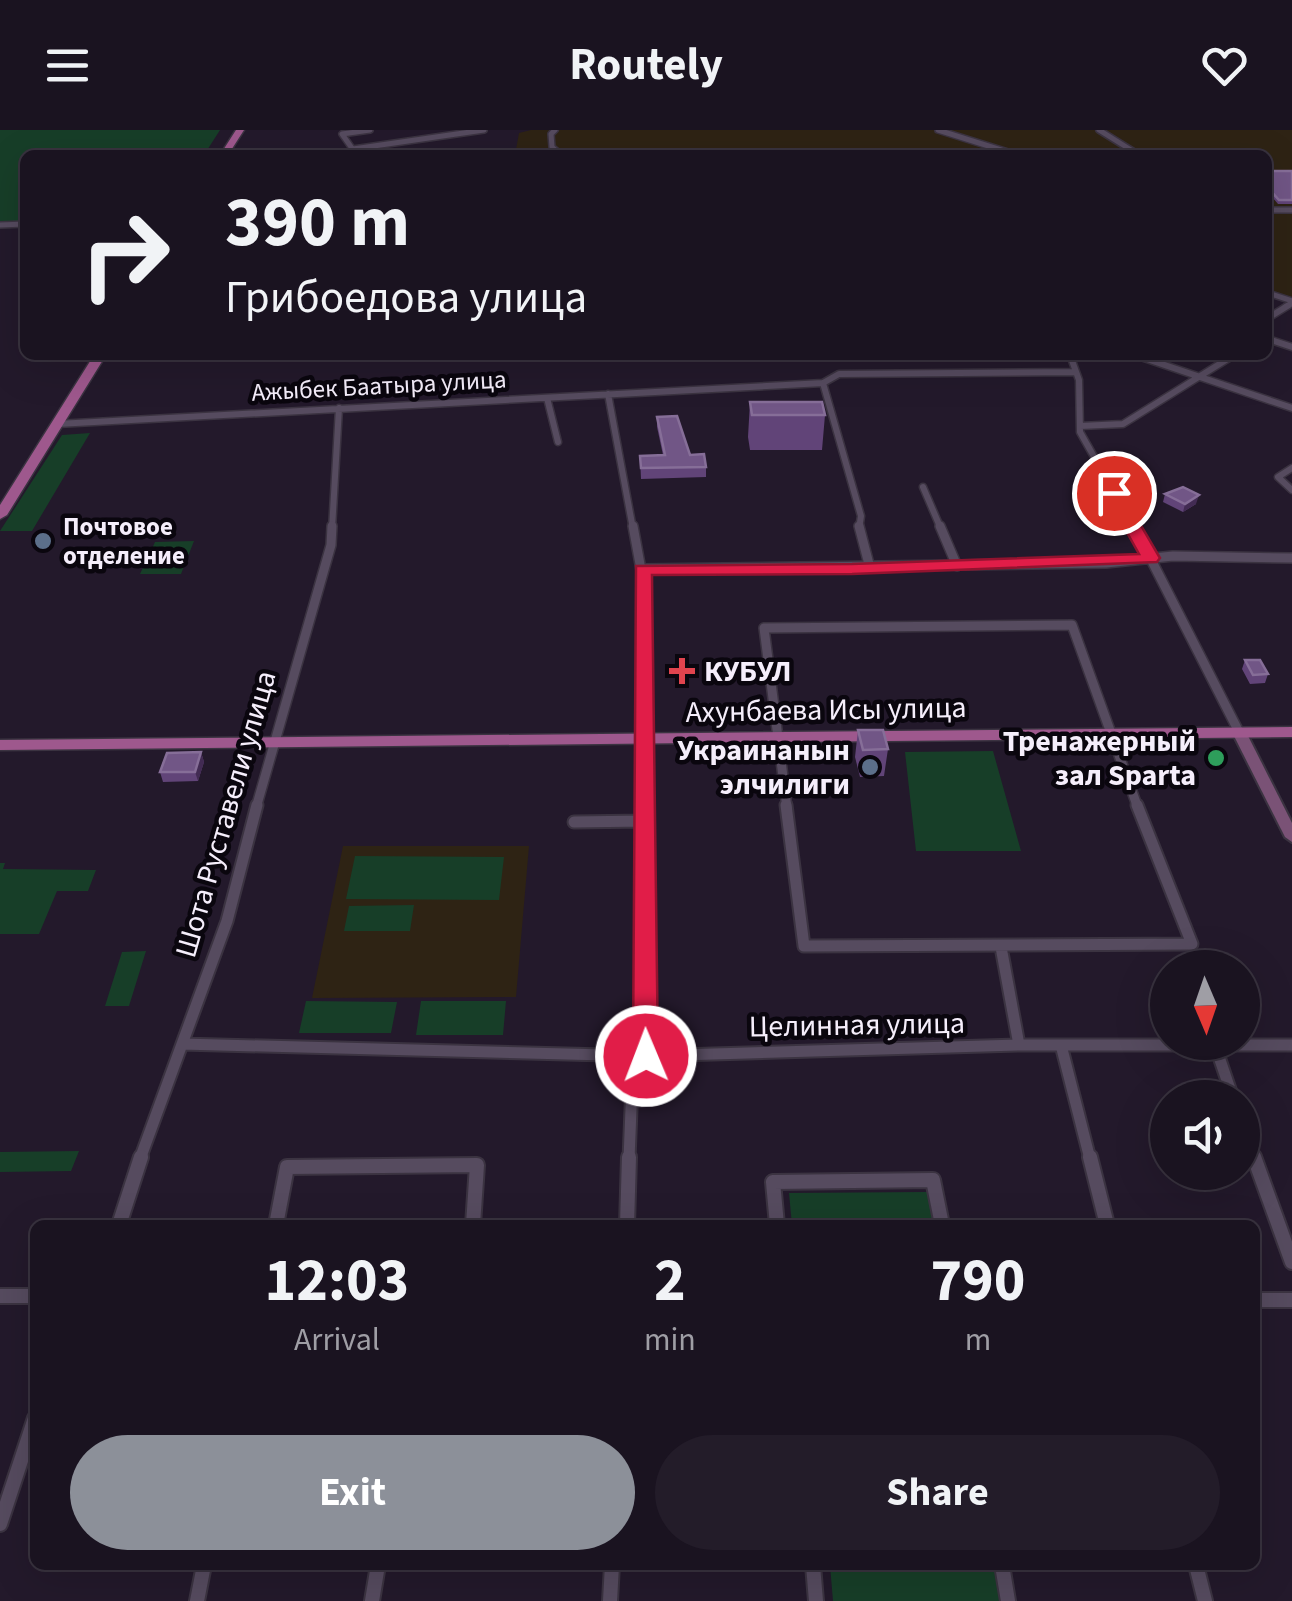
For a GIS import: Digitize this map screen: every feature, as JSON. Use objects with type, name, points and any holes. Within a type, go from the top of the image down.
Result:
[{"type":"main road","points":[[0,515],[97,360]]},
{"type":"main road","points":[[1239,732],[1292,837]]},
{"type":"main road","name":"Ахунбаева Исы улица","points":[[0,745],[1292,732]]},
{"type":"street","points":[[353,150],[342,134],[370,130]]},
{"type":"street","points":[[366,150],[484,130]]},
{"type":"street","points":[[1098,130],[1132,150]]},
{"type":"street","points":[[940,131],[1001,150]]},
{"type":"street","points":[[1072,360],[1080,426],[1096,465],[1151,558],[1239,732]]},
{"type":"street","points":[[1149,360],[1292,408]]},
{"type":"street","points":[[1080,426],[1123,424],[1226,360]]},
{"type":"street","name":"Ажыбек Баатыра улица","points":[[57,424],[823,383],[839,374],[1076,372]]},
{"type":"street","points":[[823,383],[861,516],[858,534],[870,568]]},
{"type":"street","points":[[608,394],[643,570],[646,1056],[632,1084],[626,1220]]},
{"type":"street","points":[[548,398],[558,442]]},
{"type":"street","name":"Шота Руставели улица","points":[[120,1220],[227,921],[331,544],[339,408]]},
{"type":"street","points":[[1290,485],[1278,477],[1292,468]]},
{"type":"street","points":[[923,487],[958,566]]},
{"type":"street","points":[[643,570],[1292,558]]},
{"type":"street","points":[[1072,625],[1109,734],[1192,944],[804,946],[776,738],[764,628],[1072,625]]},
{"type":"street","points":[[574,822],[643,821]]},
{"type":"street","points":[[1000,947],[1020,1046]]},
{"type":"street","name":"Целинная улица","points":[[182,1044],[646,1056],[1150,1045]]},
{"type":"street","name":"Целинная улица","points":[[1260,1045],[1292,1045]]},
{"type":"street","points":[[1061,1046],[1107,1220]]},
{"type":"street","points":[[277,1220],[286,1167],[477,1165],[473,1220]]},
{"type":"street","points":[[1260,1173],[1292,1262]]},
{"type":"street","points":[[776,1220],[772,1182],[933,1180],[941,1220]]},
{"type":"street","points":[[0,1296],[30,1296]]},
{"type":"street","points":[[1260,1300],[1292,1300]]},
{"type":"street","points":[[0,1524],[30,1433]]},
{"type":"street","points":[[197,1601],[203,1570]]},
{"type":"street","points":[[372,1601],[377,1570]]},
{"type":"street","points":[[610,1601],[612,1570]]},
{"type":"street","points":[[813,1570],[816,1601]]},
{"type":"street","points":[[1003,1570],[1008,1601]]},
{"type":"street","points":[[1197,1570],[1204,1601]]},
{"type":"shaded area","points":[[1292,130],[1292,297],[1272,291],[1272,150],[516,150],[519,133]]},
{"type":"shaded area","points":[[343,846],[529,846],[516,997],[312,998]]},
{"type":"green space","points":[[0,130],[220,130],[207,150],[20,150],[20,224],[0,224]]},
{"type":"green space","points":[[90,433],[32,531],[0,531],[62,435]]},
{"type":"green space","points":[[194,541],[181,574],[140,574],[155,542]]},
{"type":"green space","points":[[993,751],[1021,851],[916,851],[905,752]]},
{"type":"green space","points":[[355,856],[504,857],[499,900],[346,899]]},
{"type":"green space","points":[[0,863],[5,863],[3,869],[96,870],[88,891],[57,891],[39,934],[0,934]]},
{"type":"green space","points":[[414,905],[410,931],[344,931],[349,906]]},
{"type":"green space","points":[[146,951],[129,1006],[105,1006],[122,952]]},
{"type":"green space","points":[[306,1001],[397,1002],[391,1033],[299,1033]]},
{"type":"green space","points":[[421,1001],[506,1001],[503,1035],[416,1035]]},
{"type":"green space","points":[[79,1151],[71,1171],[0,1172],[0,1152]]},
{"type":"green space","points":[[928,1192],[933,1220],[792,1220],[789,1193]]},
{"type":"green space","points":[[830,1570],[995,1570],[1000,1601],[833,1601]]},
{"type":"building","points":[[1272,171],[1292,171],[1292,200],[1279,200],[1272,192]]},
{"type":"building","points":[[750,402],[822,402],[825,415],[752,415]]},
{"type":"building","points":[[677,416],[690,455],[704,454],[706,467],[641,468],[640,456],[665,455],[657,417]]},
{"type":"building","points":[[1183,487],[1199,495],[1185,504],[1165,494]]},
{"type":"building","points":[[1245,660],[1260,660],[1268,674],[1253,675]]},
{"type":"building","points":[[858,730],[883,730],[888,749],[863,750]]},
{"type":"building","points":[[201,752],[195,772],[160,772],[167,753]]},
{"type":"place","name":"Почтовое отделение","points":[[43,541]]},
{"type":"place","name":"КУБУЛ","points":[[682,671]]},
{"type":"place","name":"Тренажерный зал Sparta","points":[[1216,758]]},
{"type":"place","name":"Украинанын элчилиги","points":[[870,767]]},
{"type":"route","points":[[646,1056],[643,570],[852,569],[1106,563],[1151,558],[1114,493]]}]
